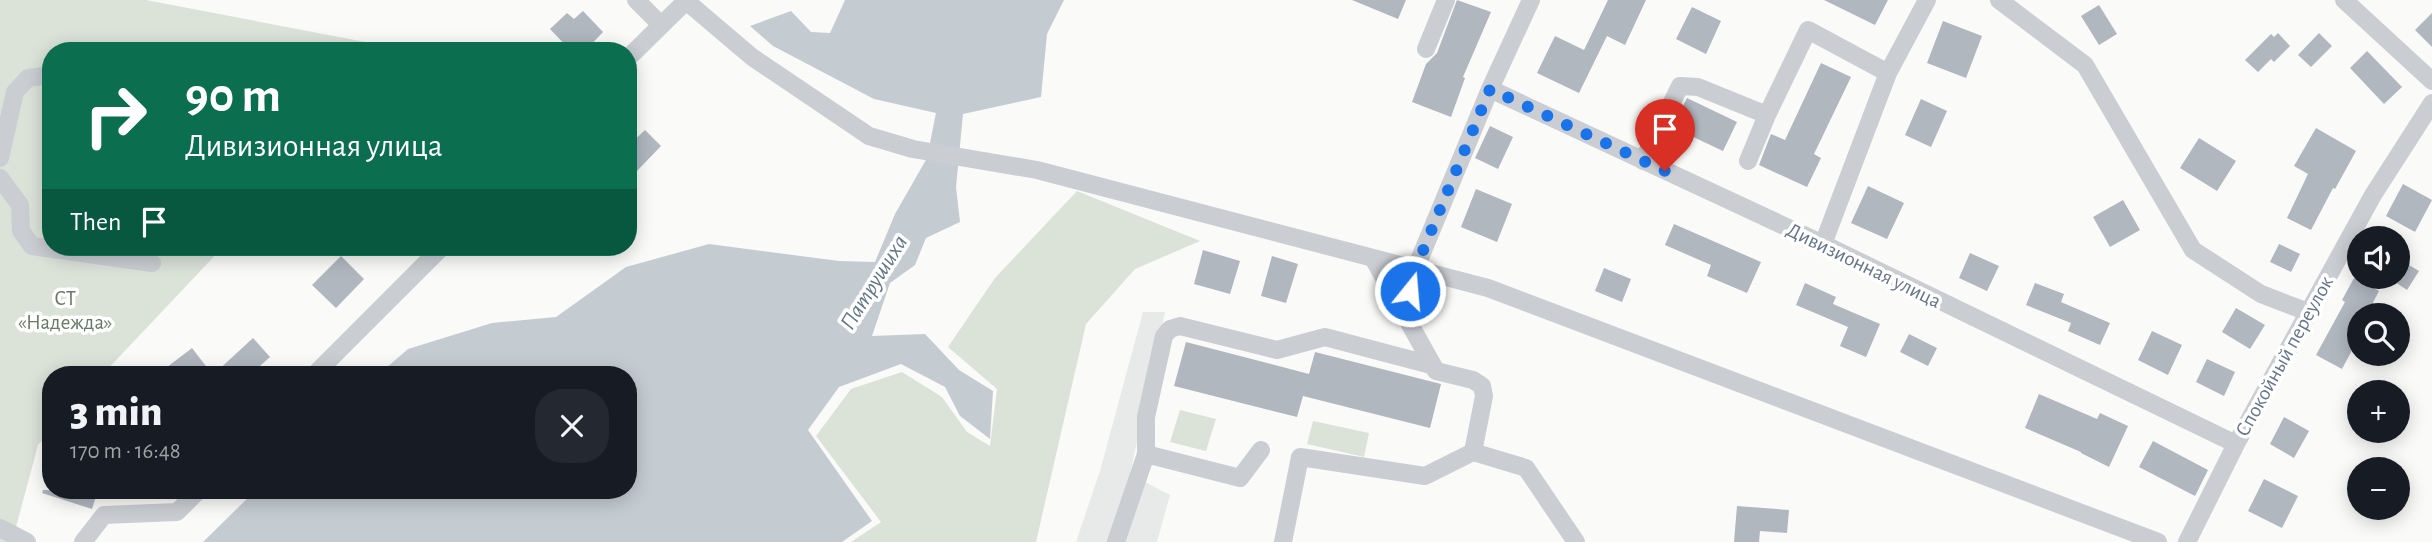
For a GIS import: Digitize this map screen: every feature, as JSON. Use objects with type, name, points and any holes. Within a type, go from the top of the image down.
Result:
[{"type":"street","points":[[636,0],[661,25]]},
{"type":"street","points":[[1426,49],[1446,0]]},
{"type":"street","points":[[1405,312],[1415,270],[1490,89],[1531,0]]},
{"type":"street","points":[[1823,244],[1888,73],[1927,0]]},
{"type":"street","points":[[1998,0],[2085,65],[2193,250],[2260,294],[2308,312]]},
{"type":"street","points":[[2344,0],[2432,81]]},
{"type":"street","points":[[637,49],[686,1],[752,57],[869,136],[914,149],[1037,170],[1488,288],[2158,542]]},
{"type":"street","points":[[1748,161],[1808,30],[1888,73]]},
{"type":"street","points":[[0,158],[15,92],[28,78],[42,76]]},
{"type":"street","points":[[1643,161],[1680,86],[1698,87],[1767,115]]},
{"type":"street","name":"Дивизионная улица","points":[[1490,89],[1823,244],[2236,444]]},
{"type":"street","name":"Спокойный переулок","points":[[2187,542],[2236,444],[2373,194],[2432,103]]},
{"type":"street","points":[[0,178],[20,205],[21,231],[32,246],[42,247]]},
{"type":"street","points":[[103,256],[152,263]]},
{"type":"street","points":[[323,366],[433,256]]},
{"type":"street","points":[[1373,258],[1436,371],[1473,380],[1482,386],[1484,396],[1473,452]]},
{"type":"street","points":[[1116,542],[1146,454],[1146,417],[1164,336],[1170,329],[1180,326],[1277,349],[1325,337],[1431,365]]},
{"type":"street","points":[[1146,454],[1240,478],[1261,450]]},
{"type":"street","points":[[1283,542],[1300,457],[1425,476],[1473,452],[1526,468],[1576,542]]},
{"type":"street","points":[[83,542],[104,515],[177,512],[190,499]]},
{"type":"street","points":[[0,528],[27,542]]},
{"type":"shaded area","points":[[1143,312],[1165,312],[1130,474],[1170,495],[1157,542],[1076,542],[1100,471]]},
{"type":"green space","name":"СТ «Надежда»","points":[[0,0],[146,0],[365,42],[42,42],[42,256],[214,256],[111,366],[42,366],[42,441],[38,445],[12,542],[0,542]]},
{"type":"green space","points":[[1077,191],[1200,241],[1135,269],[1086,324],[1036,542],[851,542],[881,522],[816,436],[851,389],[902,372],[942,397],[967,432],[990,446],[997,389],[948,347],[995,278]]},
{"type":"green space","points":[[1180,410],[1216,419],[1206,451],[1170,442]]},
{"type":"green space","points":[[1313,421],[1369,433],[1364,457],[1307,444]]},
{"type":"water","name":"Патрушиха","points":[[845,0],[1064,0],[1047,34],[1041,97],[963,114],[956,187],[960,222],[926,238],[915,265],[890,283],[872,336],[925,334],[959,370],[993,391],[990,439],[960,416],[945,387],[901,364],[839,387],[808,430],[872,521],[842,542],[203,542],[247,499],[637,499],[637,366],[388,366],[408,349],[492,323],[556,317],[626,267],[709,244],[839,261],[875,262],[895,214],[927,158],[936,113],[874,99],[773,46],[750,26],[791,11],[811,32],[830,33]]},
{"type":"building","points":[[1352,0],[1406,0],[1398,19]]},
{"type":"building","points":[[1457,0],[1491,12],[1463,77],[1465,78],[1451,117],[1412,102],[1426,64],[1437,53]]},
{"type":"building","points":[[1608,0],[1646,0],[1625,45],[1607,36],[1579,93],[1537,73],[1555,36],[1584,50]]},
{"type":"building","points":[[1824,0],[1888,0],[1875,25]]},
{"type":"building","points":[[2099,5],[2117,34],[2099,45],[2081,16]]},
{"type":"building","points":[[1692,7],[1721,21],[1706,54],[1676,39]]},
{"type":"building","points":[[583,11],[603,32],[594,42],[562,42],[550,29],[567,13],[574,19]]},
{"type":"building","points":[[2432,13],[2432,47],[2415,30]]},
{"type":"building","points":[[1943,21],[1982,36],[1966,78],[1927,63]]},
{"type":"building","points":[[2278,33],[2290,46],[2274,62],[2271,59],[2258,72],[2245,60],[2271,34],[2274,37]]},
{"type":"building","points":[[2319,33],[2332,46],[2311,67],[2298,55]]},
{"type":"building","points":[[2367,51],[2402,87],[2384,104],[2350,68]]},
{"type":"building","points":[[1821,63],[1851,77],[1814,154],[1821,158],[1807,187],[1759,165],[1771,134],[1785,140]]},
{"type":"building","points":[[1687,98],[1737,122],[1723,151],[1672,127]]},
{"type":"building","points":[[1921,99],[1947,111],[1931,147],[1905,135]]},
{"type":"building","points":[[1490,126],[1513,137],[1498,169],[1475,158]]},
{"type":"building","points":[[2316,128],[2356,151],[2311,230],[2287,218],[2308,174],[2294,166]]},
{"type":"building","points":[[645,130],[661,146],[637,171],[637,138]]},
{"type":"building","points":[[2199,138],[2236,161],[2217,191],[2180,168]]},
{"type":"building","points":[[2403,184],[2432,200],[2415,232],[2410,226],[2404,226],[2386,216]]},
{"type":"building","points":[[1868,186],[1904,203],[1887,239],[1851,223]]},
{"type":"building","points":[[1476,189],[1512,204],[1497,242],[1461,227]]},
{"type":"building","points":[[2123,200],[2140,230],[2110,247],[2093,217]]},
{"type":"building","points":[[1674,224],[1761,262],[1747,293],[1707,276],[1711,265],[1665,245]]},
{"type":"building","points":[[2279,244],[2300,254],[2291,272],[2270,262]]},
{"type":"building","points":[[1203,250],[1240,261],[1230,294],[1194,284]]},
{"type":"building","points":[[1970,253],[1999,266],[1987,291],[1959,278]]},
{"type":"building","points":[[341,256],[364,279],[336,308],[312,285]]},
{"type":"building","points":[[1272,256],[1298,264],[1286,303],[1261,296]]},
{"type":"building","points":[[2410,266],[2419,271],[2410,285]]},
{"type":"building","points":[[1604,268],[1631,279],[1622,302],[1595,291]]},
{"type":"building","points":[[1805,283],[1836,297],[1833,304],[1880,324],[1866,357],[1840,346],[1848,327],[1796,305]]},
{"type":"building","points":[[2035,283],[2064,294],[2061,302],[2110,323],[2100,345],[2068,331],[2071,323],[2026,305]]},
{"type":"building","points":[[2348,289],[2379,291],[2373,303],[2347,303],[2347,360],[2342,369],[2316,355],[2345,302],[2342,300]]},
{"type":"building","points":[[2236,308],[2265,325],[2250,349],[2222,332]]},
{"type":"building","points":[[2152,331],[2182,345],[2168,375],[2138,360]]},
{"type":"building","points":[[1909,334],[1937,348],[1928,366],[1900,352]]},
{"type":"building","points":[[253,338],[270,357],[260,366],[223,366]]},
{"type":"building","points":[[1186,342],[1309,374],[1315,352],[1441,384],[1430,428],[1303,396],[1297,417],[1174,386]]},
{"type":"building","points":[[192,348],[206,366],[168,366]]},
{"type":"building","points":[[2207,359],[2235,372],[2224,396],[2196,382]]},
{"type":"building","points":[[2039,394],[2097,419],[2100,413],[2128,426],[2109,467],[2025,428]]},
{"type":"building","points":[[2284,417],[2309,431],[2294,458],[2270,444]]},
{"type":"building","points":[[2153,441],[2208,470],[2195,496],[2139,467]]},
{"type":"building","points":[[2264,479],[2298,496],[2282,528],[2248,511]]},
{"type":"building","points":[[61,499],[95,499],[92,509]]},
{"type":"building","points":[[1737,506],[1789,510],[1787,533],[1760,531],[1759,542],[1734,542]]},
{"type":"route","points":[[1410,291],[1415,270],[1490,89],[1665,171]]}]
